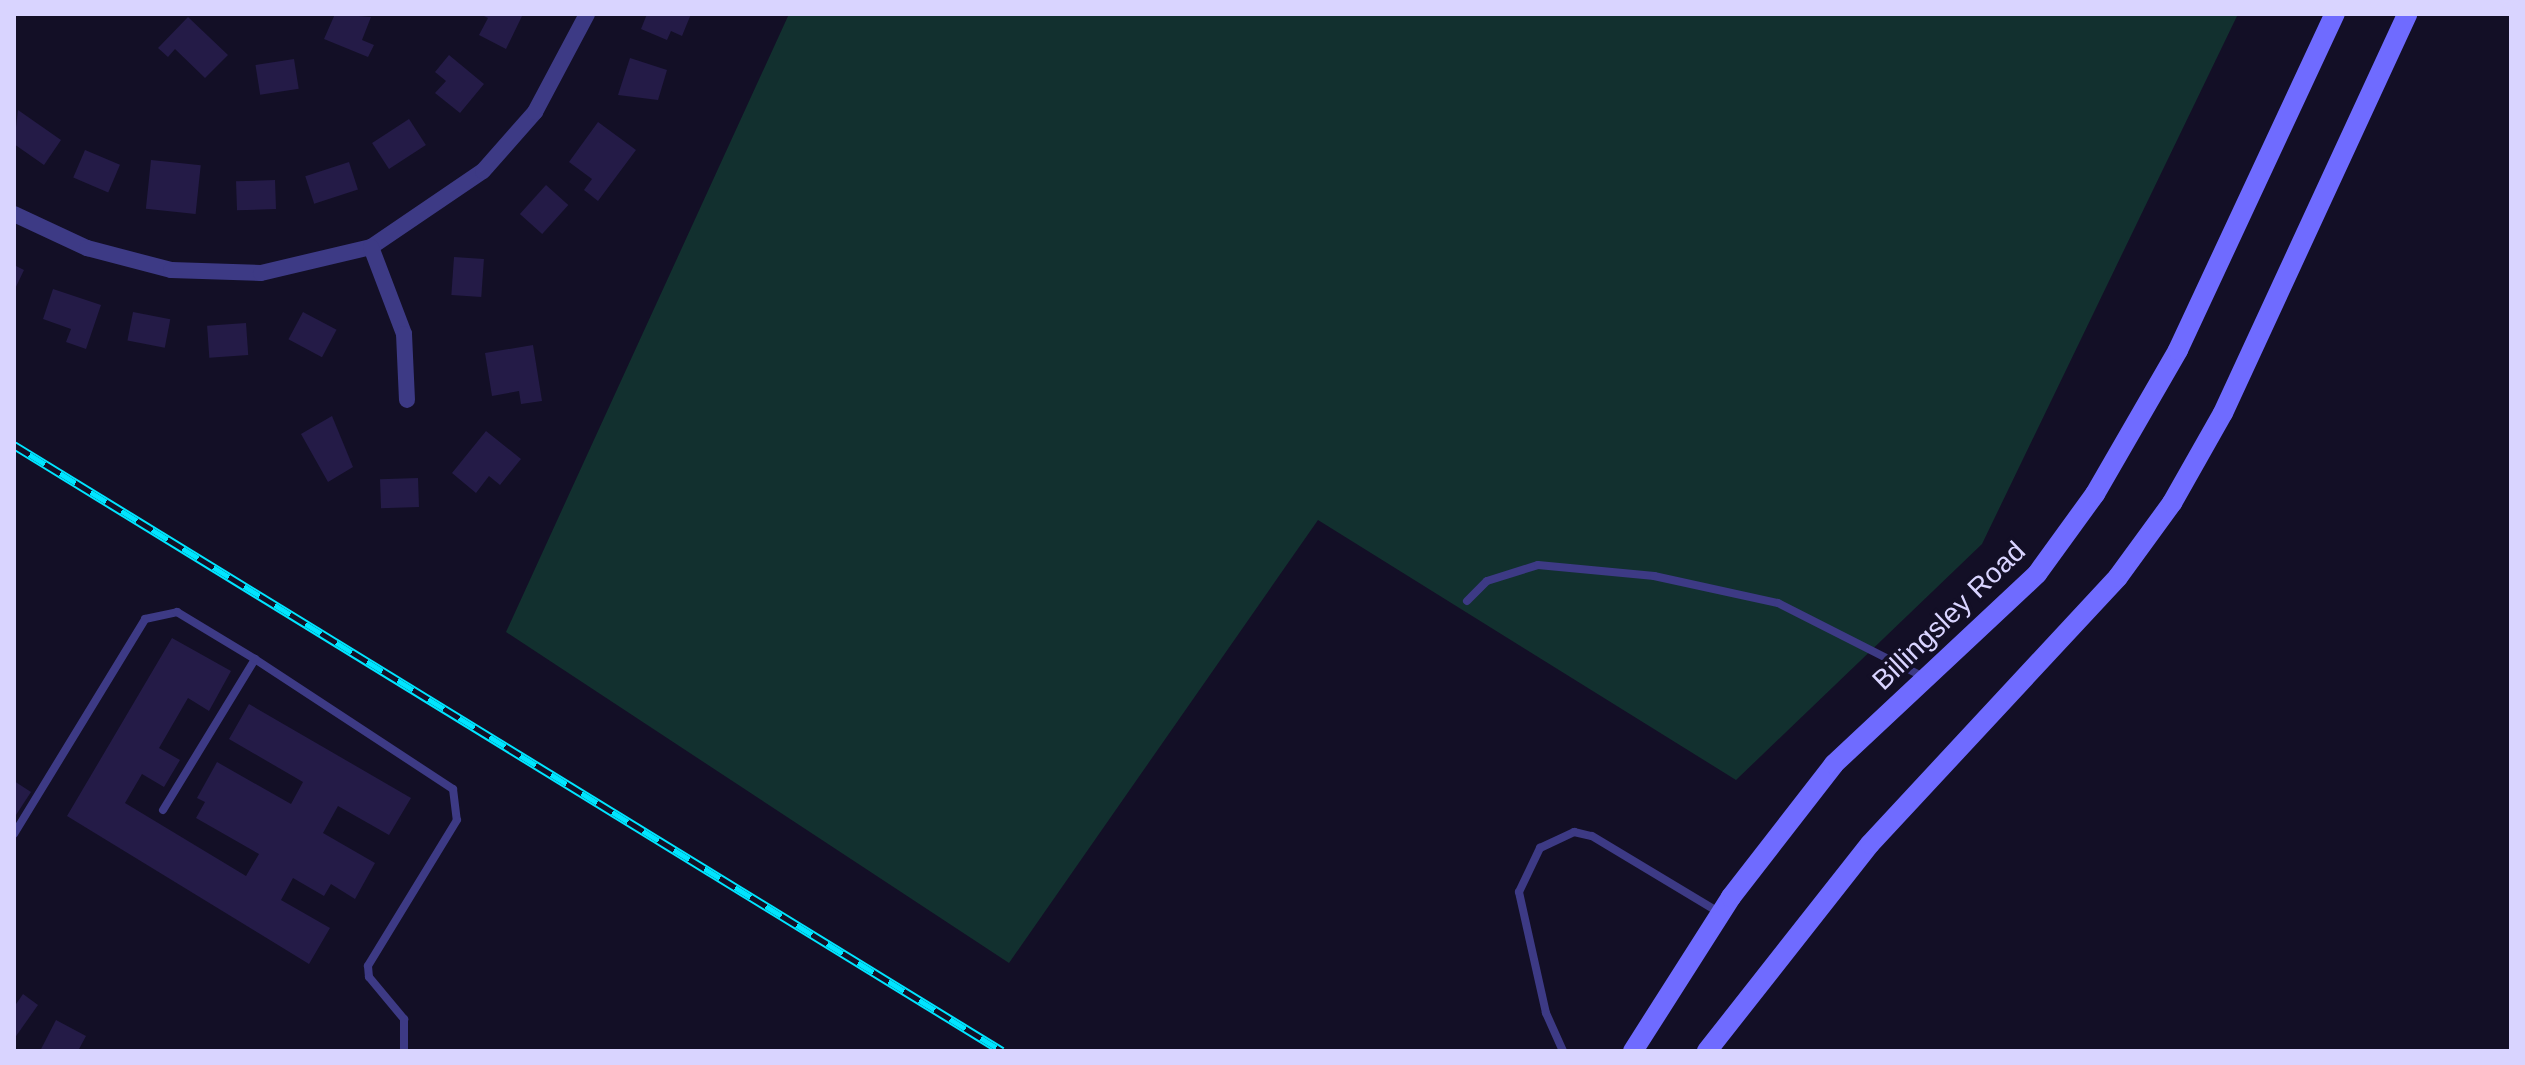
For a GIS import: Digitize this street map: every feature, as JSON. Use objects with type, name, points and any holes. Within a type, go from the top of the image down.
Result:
[{"type":"main road","name":"Billingsley Road","points":[[1633,1051],[1721,913],[1834,764],[2037,574],[2119,456],[2178,350],[2335,14]]},
{"type":"main road","points":[[1707,1051],[1870,844],[2118,577],[2172,503],[2223,413],[2407,14]]},
{"type":"street","points":[[14,214],[87,248],[171,270],[261,273],[371,247],[483,171],[535,112],[587,14]]},
{"type":"street","points":[[371,247],[404,334],[407,400]]},
{"type":"lane","points":[[1467,601],[1487,581],[1538,565],[1654,576],[1778,603],[1925,677]]},
{"type":"lane","points":[[14,834],[145,619],[177,612],[442,780],[457,798],[457,820],[368,966],[369,977],[404,1019],[404,1051]]},
{"type":"lane","points":[[163,810],[255,659]]},
{"type":"lane","points":[[1563,1051],[1546,1013],[1519,892],[1540,848],[1574,832],[1592,836],[1721,913]]},
{"type":"green space","points":[[789,14],[2238,14],[1982,544],[1736,780],[1318,520],[1009,963],[506,632]]},
{"type":"building","points":[[335,14],[371,17],[362,40],[374,45],[368,57],[324,39]]},
{"type":"building","points":[[480,14],[523,14],[506,49],[479,35],[488,18]]},
{"type":"building","points":[[647,14],[691,14],[682,36],[671,31],[667,40],[641,29]]},
{"type":"building","points":[[188,17],[228,55],[205,78],[175,49],[168,57],[158,48]]},
{"type":"building","points":[[449,55],[484,84],[460,113],[435,93],[446,81],[435,72]]},
{"type":"building","points":[[630,58],[667,70],[658,100],[618,95]]},
{"type":"building","points":[[294,59],[299,89],[260,95],[255,65]]},
{"type":"building","points":[[18,110],[61,140],[44,165],[14,144]]},
{"type":"building","points":[[409,119],[426,145],[389,169],[372,143]]},
{"type":"building","points":[[598,122],[636,150],[598,201],[584,190],[592,179],[569,162]]},
{"type":"building","points":[[85,150],[120,165],[108,192],[73,178]]},
{"type":"building","points":[[151,160],[201,165],[196,214],[146,209]]},
{"type":"building","points":[[349,162],[358,190],[314,204],[305,176]]},
{"type":"building","points":[[275,180],[276,209],[237,210],[236,181]]},
{"type":"building","points":[[546,185],[568,205],[542,234],[520,214]]},
{"type":"building","points":[[454,257],[484,259],[481,297],[451,295]]},
{"type":"building","points":[[14,265],[24,270],[14,291]]},
{"type":"building","points":[[53,289],[101,305],[86,349],[66,342],[71,329],[43,319]]},
{"type":"building","points":[[133,312],[170,319],[165,348],[127,340]]},
{"type":"building","points":[[303,312],[337,330],[322,357],[288,339]]},
{"type":"building","points":[[246,323],[248,355],[209,358],[207,326]]},
{"type":"building","points":[[533,345],[542,401],[521,404],[519,391],[492,396],[485,353]]},
{"type":"building","points":[[332,416],[353,467],[328,482],[301,434]]},
{"type":"building","points":[[486,431],[521,459],[500,485],[489,476],[476,493],[452,473]]},
{"type":"building","points":[[418,478],[419,507],[381,508],[380,479]]},
{"type":"building","points":[[172,638],[231,671],[209,711],[188,698],[159,748],[180,760],[164,787],[142,774],[125,803],[246,876],[259,854],[196,818],[205,802],[197,798],[217,762],[291,804],[303,782],[229,739],[249,704],[411,798],[389,835],[338,806],[323,833],[375,863],[355,899],[331,884],[324,896],[293,878],[281,900],[330,928],[309,964],[67,816]]},
{"type":"building","points":[[14,781],[31,792],[14,818]]},
{"type":"building","points":[[23,994],[38,1005],[14,1039],[14,1007]]},
{"type":"building","points":[[56,1020],[86,1036],[78,1051],[40,1051]]},
{"type":"railway","points":[[14,445],[1002,1051]]}]
